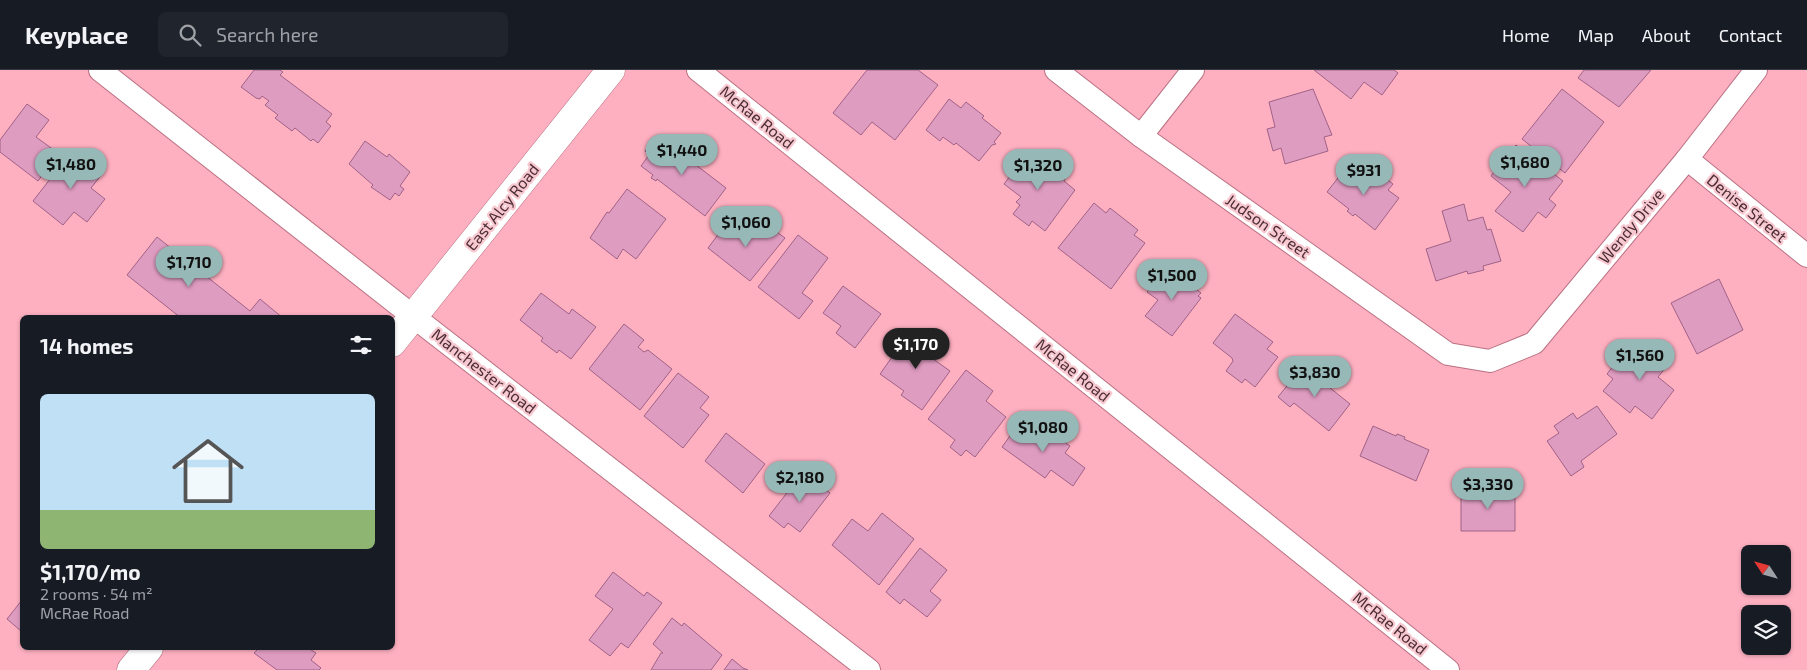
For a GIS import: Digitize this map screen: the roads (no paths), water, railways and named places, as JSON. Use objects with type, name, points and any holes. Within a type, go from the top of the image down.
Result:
[{"type":"street","name":"Manchester Road","points":[[100,70],[414,317],[869,670]]},
{"type":"street","name":"East Alcy Road","points":[[395,340],[610,70]]},
{"type":"street","name":"McRae Road","points":[[698,70],[1448,670]]},
{"type":"street","name":"Judson Street","points":[[1056,70],[1141,136],[1448,354],[1490,361]]},
{"type":"street","points":[[1141,136],[1193,70]]},
{"type":"street","name":"Wendy Drive","points":[[1490,361],[1534,343],[1687,159],[1756,70]]},
{"type":"street","name":"Denise Street","points":[[1687,159],[1807,256]]},
{"type":"street","points":[[132,670],[148,650]]}]
